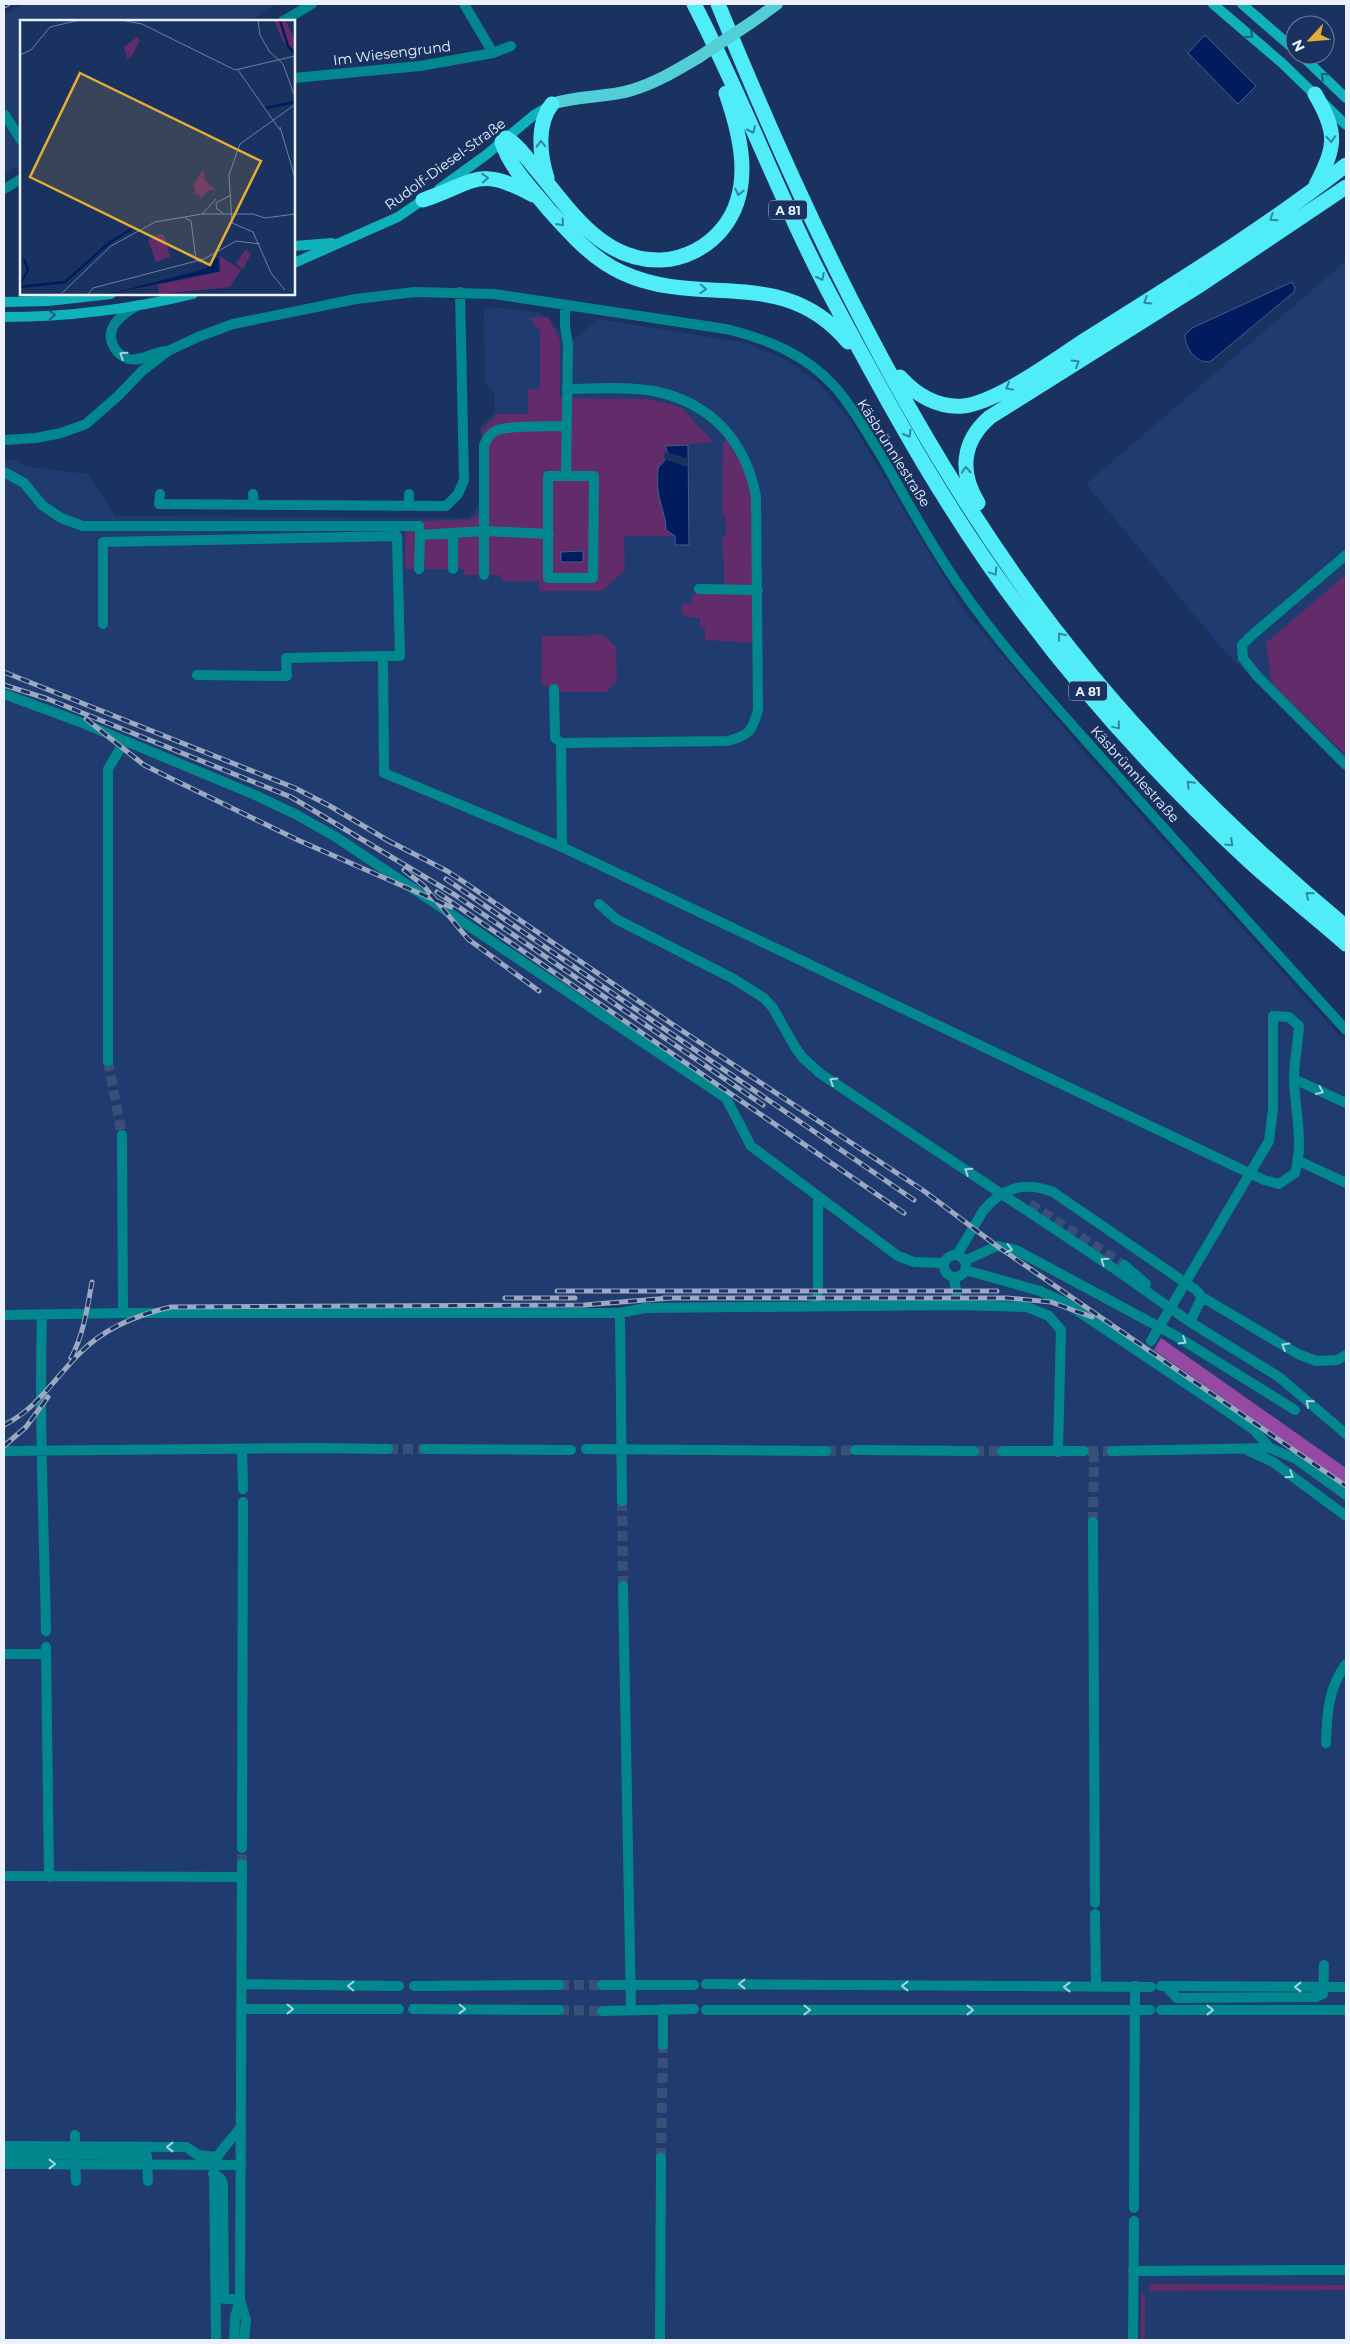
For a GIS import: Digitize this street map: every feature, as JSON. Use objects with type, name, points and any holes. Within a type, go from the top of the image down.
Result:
[{"type":"highway","name":"A 81","points":[[694,4],[776,186],[809,254],[884,392],[947,499],[1004,586],[1032,624],[1121,731],[1181,794],[1247,859],[1346,944]]},
{"type":"highway","name":"A 81","points":[[718,4],[776,141],[828,253],[927,439],[991,541],[1037,605],[1120,708],[1185,779],[1270,860],[1346,927]]},
{"type":"highway","points":[[504,140],[520,149],[573,214],[601,242],[620,254],[633,258],[654,260],[681,257],[703,246],[723,228],[734,209],[740,191],[741,151],[726,92],[704,38],[703,21]]},
{"type":"highway","points":[[1313,190],[1330,158],[1332,147],[1330,125],[1326,112],[1315,94]]},
{"type":"highway","points":[[549,184],[544,168],[541,134],[546,114],[552,104]]},
{"type":"highway","points":[[504,140],[508,157],[540,198],[598,259],[622,273],[646,282],[673,287],[762,293],[796,302],[818,313],[844,336],[884,392]]},
{"type":"highway","points":[[880,353],[912,391],[930,400],[953,406],[965,405],[987,398],[1007,388],[1139,306],[1313,190],[1346,165]]},
{"type":"highway","points":[[423,200],[454,189],[470,180],[487,177],[507,181],[540,198]]},
{"type":"highway","points":[[1037,605],[970,490],[965,472],[965,461],[975,435],[983,423],[1000,409],[1197,287],[1346,187]]},
{"type":"highway","points":[[1197,287],[1280,241],[1346,200]]},
{"type":"main road","points":[[552,104],[568,99],[632,90],[660,80],[699,57],[777,4]]},
{"type":"main road","points":[[1213,4],[1315,94],[1346,125]]},
{"type":"main road","points":[[1242,4],[1285,41]]},
{"type":"main road","points":[[1311,65],[1346,98]]},
{"type":"main road","name":"Rudolf-Diesel-Straße","points":[[295,263],[398,217],[504,140],[534,115],[552,104]]},
{"type":"main road","points":[[295,246],[327,244],[353,238]]},
{"type":"main road","points":[[4,302],[48,301],[102,295]]},
{"type":"main road","points":[[4,317],[59,315],[138,305],[188,295]]},
{"type":"street","points":[[285,20],[312,4]]},
{"type":"street","points":[[464,4],[493,53]]},
{"type":"street","name":"Im Wiesengrund","points":[[295,78],[420,66],[493,53],[511,46]]},
{"type":"street","points":[[5,115],[20,138]]},
{"type":"street","points":[[4,189],[20,180]]},
{"type":"street","name":"Käsbrünnlestraße","points":[[4,440],[61,434],[86,424],[118,396],[142,371],[168,351],[233,324],[356,299],[415,292],[494,294],[726,329],[759,337],[784,348],[804,361],[833,385],[859,418],[957,584],[1002,641],[1182,849],[1346,1030]]},
{"type":"street","points":[[160,494],[159,504],[253,499],[343,499],[410,506],[446,506],[458,494],[464,480],[460,292]]},
{"type":"street","points":[[138,305],[118,319],[113,326],[110,334],[116,351],[130,360],[139,359],[160,351],[168,351]]},
{"type":"street","points":[[565,306],[565,327],[568,344],[566,476]]},
{"type":"street","points":[[554,689],[555,738],[561,743],[728,741],[747,735],[754,724],[758,710],[756,496],[752,477],[736,442],[725,429],[702,410],[680,398],[654,391],[567,389]]},
{"type":"street","points":[[484,575],[484,445],[490,434],[502,429],[566,426]]},
{"type":"street","points":[[4,472],[24,483],[42,505],[61,518],[83,526],[419,526],[419,569]]},
{"type":"street","points":[[548,476],[566,476],[594,476],[593,578],[548,578],[548,476]]},
{"type":"street","points":[[409,494],[410,506]]},
{"type":"street","points":[[420,535],[484,531],[549,534]]},
{"type":"street","points":[[453,534],[453,569]]},
{"type":"street","points":[[103,624],[103,542],[397,536],[400,656],[286,658],[287,676],[197,675]]},
{"type":"street","points":[[1346,555],[1251,636],[1242,645],[1241,652],[1256,676],[1346,765]]},
{"type":"street","points":[[699,589],[758,590]]},
{"type":"street","points":[[383,656],[384,773],[562,847],[1264,1180],[1279,1184],[1295,1173],[1297,1160],[1298,1124],[1294,1079],[1299,1026],[1290,1017],[1273,1016],[1273,1108],[1269,1141],[1151,1341],[1143,1353]]},
{"type":"street","points":[[4,694],[80,722],[124,742],[256,795],[297,815],[352,848],[726,1098],[751,1146],[898,1256],[914,1262],[944,1263]]},
{"type":"street","points":[[108,1061],[108,769],[124,742]]},
{"type":"street","points":[[561,743],[562,847]]},
{"type":"street","points":[[599,904],[616,919],[732,978],[764,998],[773,1008],[803,1058],[821,1074],[870,1104],[1158,1298],[1190,1322],[1279,1377],[1346,1434]]},
{"type":"street","points":[[1294,1079],[1346,1103]]},
{"type":"street","points":[[858,1105],[870,1104]]},
{"type":"street","points":[[122,1135],[123,1313]]},
{"type":"street","points":[[1297,1160],[1346,1183]]},
{"type":"street","points":[[954,1277],[960,1275],[962,1262],[983,1211],[995,1198],[1017,1187],[1036,1186],[1053,1192],[1196,1290],[1202,1297],[1298,1354],[1316,1361],[1337,1360],[1346,1355]]},
{"type":"street","points":[[816,1306],[818,1290],[818,1198]]},
{"type":"street","points":[[962,1262],[997,1246],[1016,1250],[1139,1318],[1176,1336],[1296,1410]]},
{"type":"street","points":[[958,1305],[954,1277],[945,1270],[944,1263],[948,1258],[1040,1291],[1066,1303],[1143,1353],[1254,1430],[1270,1448],[1296,1459],[1346,1495]]},
{"type":"street","points":[[1124,1266],[1149,1286],[1158,1298]]},
{"type":"street","points":[[1190,1322],[1202,1297]]},
{"type":"street","points":[[4,1315],[42,1316],[123,1313],[620,1313],[645,1308],[958,1305],[1027,1307],[1050,1316],[1060,1330],[1058,1452]]},
{"type":"street","points":[[620,1313],[622,1501]]},
{"type":"street","points":[[42,1316],[40,1399],[43,1451],[46,1631]]},
{"type":"street","points":[[4,1451],[315,1448],[388,1450]]},
{"type":"street","points":[[1112,1451],[1248,1450],[1270,1448]]},
{"type":"street","points":[[425,1449],[571,1450]]},
{"type":"street","points":[[586,1449],[620,1451],[725,1449],[826,1451]]},
{"type":"street","points":[[242,1450],[243,1490]]},
{"type":"street","points":[[855,1450],[974,1451]]},
{"type":"street","points":[[1248,1450],[1280,1468],[1346,1516]]},
{"type":"street","points":[[1002,1451],[1084,1451]]},
{"type":"street","points":[[242,1848],[243,1502]]},
{"type":"street","points":[[1093,1522],[1096,1987]]},
{"type":"street","points":[[624,1586],[631,2010]]},
{"type":"street","points":[[4,1654],[46,1651],[49,1877]]},
{"type":"street","points":[[1326,1743],[1329,1699],[1334,1683],[1346,1664]]},
{"type":"street","points":[[234,2340],[235,2317],[240,2299],[242,1864]]},
{"type":"street","points":[[4,1876],[242,1878]]},
{"type":"street","points":[[1159,1986],[1177,1998],[1315,1997],[1323,1994],[1324,1965]]},
{"type":"street","points":[[241,1984],[399,1986]]},
{"type":"street","points":[[706,1984],[1346,1987]]},
{"type":"street","points":[[414,1986],[559,1985]]},
{"type":"street","points":[[602,1985],[694,1985]]},
{"type":"street","points":[[1134,1986],[1134,2208]]},
{"type":"street","points":[[241,2009],[399,2009]]},
{"type":"street","points":[[413,2009],[558,2010]]},
{"type":"street","points":[[663,2009],[663,2045]]},
{"type":"street","points":[[602,2011],[694,2009]]},
{"type":"street","points":[[706,2010],[1150,2010]]},
{"type":"street","points":[[1161,2010],[1346,2010]]},
{"type":"street","points":[[216,2340],[214,2165],[240,2127]]},
{"type":"street","points":[[75,2135],[76,2181]]},
{"type":"street","points":[[4,2146],[186,2147],[214,2165],[223,2181],[224,2188],[224,2299],[240,2299]]},
{"type":"street","points":[[4,2155],[147,2156],[148,2181]]},
{"type":"street","points":[[660,2340],[661,2158]]},
{"type":"street","points":[[4,2164],[241,2165]]},
{"type":"street","points":[[1133,2340],[1134,2221]]},
{"type":"street","points":[[1133,2271],[1346,2270]]},
{"type":"street","points":[[240,2299],[246,2320],[244,2340]]},
{"type":"shaded area","points":[[22,4],[277,4],[251,20],[20,20],[20,166],[4,175],[4,15]]},
{"type":"shaded area","points":[[1205,35],[1256,86],[1238,104],[1188,53]]},
{"type":"shaded area","points":[[1346,261],[1346,769],[1226,653],[1086,484]]},
{"type":"shaded area","points":[[1292,282],[1295,288],[1294,292],[1211,361],[1201,361],[1189,350],[1185,335],[1192,328]]},
{"type":"shaded area","points":[[493,307],[541,313],[558,329],[568,344],[599,319],[747,343],[786,360],[820,384],[852,423],[963,609],[1090,759],[1346,1043],[1346,2340],[4,2340],[4,460],[15,460],[24,466],[88,474],[115,516],[469,518],[482,500],[480,427],[495,412],[495,392],[485,383],[484,311]]},
{"type":"shaded area","points":[[548,317],[560,340],[560,398],[647,399],[681,407],[713,442],[665,446],[668,450],[666,461],[662,464],[659,489],[666,530],[675,536],[624,536],[625,570],[602,591],[539,591],[539,581],[502,581],[500,575],[464,575],[464,569],[405,569],[406,521],[471,520],[482,508],[482,429],[497,414],[528,414],[528,389],[540,389],[540,331],[529,318]]},
{"type":"shaded area","points":[[726,439],[741,462],[751,489],[754,643],[705,640],[705,628],[700,627],[700,618],[685,617],[681,612],[682,604],[692,603],[692,594],[725,593],[722,536],[726,536],[725,514],[722,514],[723,443]]},
{"type":"shaded area","points":[[688,445],[689,545],[675,545],[675,536],[666,530],[659,494],[658,468],[667,456],[665,446]]},
{"type":"shaded area","points":[[583,551],[583,562],[561,562],[561,552]]},
{"type":"shaded area","points":[[1346,574],[1346,755],[1272,684],[1266,643]]},
{"type":"shaded area","points":[[604,635],[616,647],[617,681],[606,692],[563,692],[541,684],[542,636]]},
{"type":"shaded area","points":[[1161,1338],[1346,1468],[1346,1484],[1154,1350]]},
{"type":"shaded area","points":[[1150,2285],[1346,2285],[1346,2290],[1149,2291]]},
{"type":"shaded area","points":[[1145,2293],[1145,2340],[1141,2340],[1141,2294]]},
{"type":"pier","points":[[665,451],[688,459],[688,467],[664,459]]},
{"type":"tunnel","points":[[108,1061],[122,1135]]},
{"type":"tunnel","points":[[1030,1204],[1124,1265]]},
{"type":"tunnel","points":[[388,1449],[425,1449]]},
{"type":"tunnel","points":[[826,1451],[855,1450]]},
{"type":"tunnel","points":[[974,1451],[1002,1451]]},
{"type":"tunnel","points":[[1088,1451],[1112,1451]]},
{"type":"tunnel","points":[[1093,1522],[1094,1451]]},
{"type":"tunnel","points":[[622,1501],[623,1586]]},
{"type":"tunnel","points":[[242,1848],[242,1864]]},
{"type":"tunnel","points":[[559,1985],[602,1985]]},
{"type":"tunnel","points":[[559,2010],[602,2011]]},
{"type":"tunnel","points":[[661,2158],[663,2045]]},
{"type":"railway","points":[[4,6],[8,4]]},
{"type":"railway","points":[[4,672],[295,788],[330,806],[392,843]]},
{"type":"railway","points":[[4,685],[48,699],[291,797],[455,895],[763,1105]]},
{"type":"railway","points":[[86,719],[144,765],[300,841],[451,907]]},
{"type":"railway","points":[[387,840],[447,871],[467,884],[672,1024],[924,1191],[997,1246],[1346,1486]]},
{"type":"railway","points":[[404,870],[424,886],[468,939],[539,991]]},
{"type":"railway","points":[[446,879],[914,1200]]},
{"type":"railway","points":[[437,892],[904,1213]]},
{"type":"railway","points":[[71,1358],[82,1330],[92,1282]]},
{"type":"railway","points":[[557,1291],[997,1291]]},
{"type":"railway","points":[[505,1298],[575,1298]]},
{"type":"railway","points":[[663,1298],[1007,1298],[1051,1302],[1092,1317]]},
{"type":"railway","points":[[4,1425],[36,1402],[79,1354],[99,1337],[121,1324],[145,1314],[171,1307],[584,1305],[670,1298]]},
{"type":"railway","points":[[4,1446],[26,1427],[48,1397]]}]
